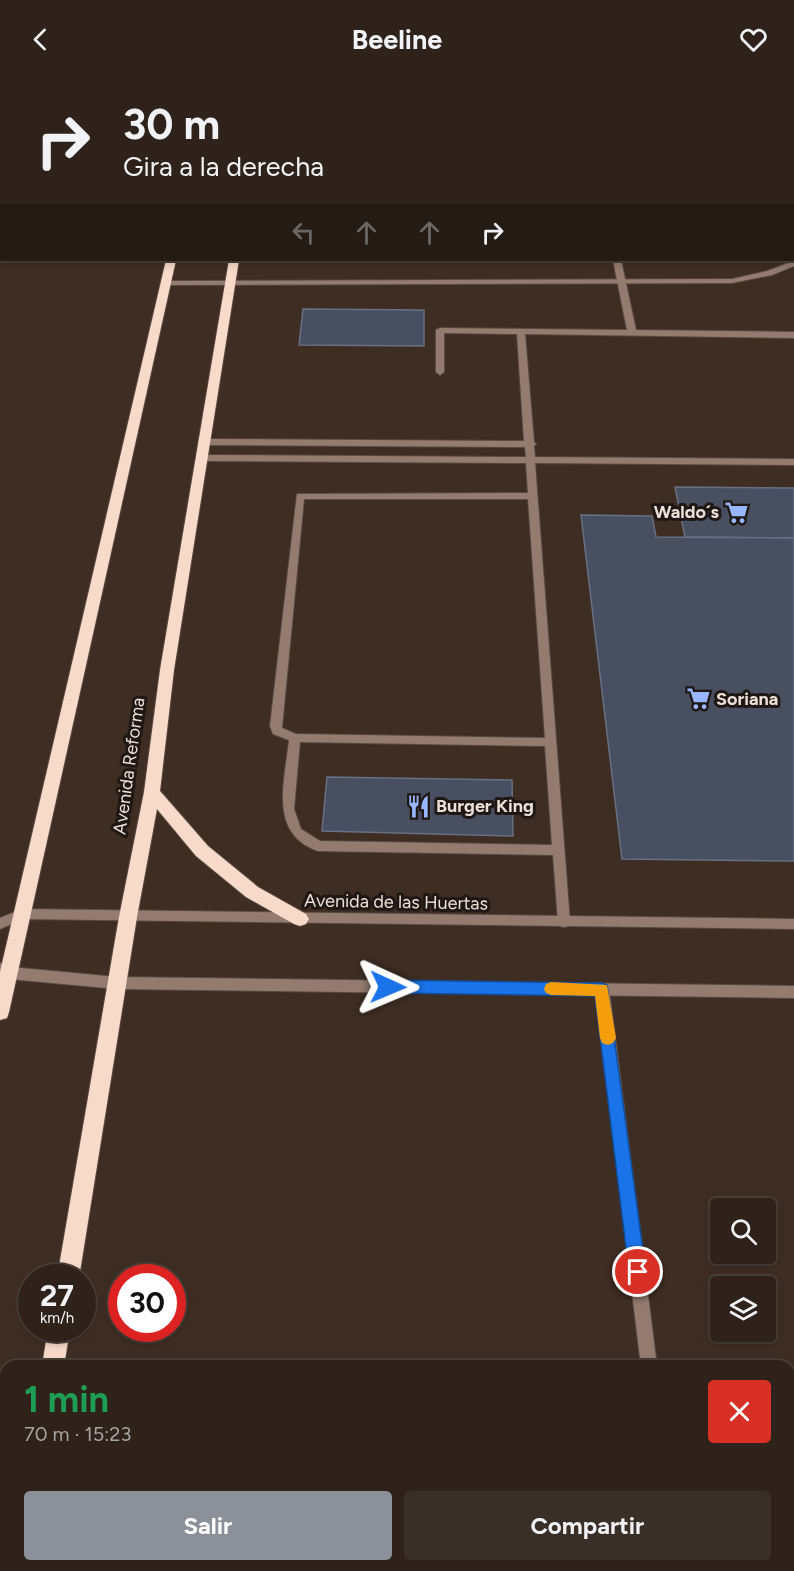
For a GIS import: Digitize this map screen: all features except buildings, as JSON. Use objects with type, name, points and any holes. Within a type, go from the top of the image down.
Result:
[{"type":"highway","points":[[0,1012],[4,971],[22,914],[171,261]]},
{"type":"highway","name":"Avenida Reforma","points":[[70,1264],[128,917],[152,792],[166,670],[234,261]]},
{"type":"highway","points":[[152,792],[202,851],[252,891],[300,919]]},
{"type":"highway","points":[[54,1360],[57,1342]]},
{"type":"street","points":[[617,261],[632,333]]},
{"type":"street","points":[[166,284],[732,281],[769,273],[794,263]]},
{"type":"street","points":[[440,372],[440,330],[794,335]]},
{"type":"street","points":[[521,331],[564,922]]},
{"type":"street","points":[[202,450],[531,444]]},
{"type":"street","points":[[202,450],[532,461],[794,462]]},
{"type":"street","points":[[534,496],[300,496],[276,726],[277,731],[284,736],[295,738],[552,742]]},
{"type":"street","points":[[295,738],[288,809],[296,832],[318,846],[559,850]]},
{"type":"street","name":"Avenida de las Huertas","points":[[0,924],[22,914],[794,924]]},
{"type":"street","points":[[4,971],[117,983],[794,992]]},
{"type":"street","points":[[602,989],[649,1360]]},
{"type":"slow traffic","points":[[551,989],[602,989],[608,1038]]},
{"type":"place","name":"Waldo´s","points":[[737,512]]},
{"type":"place","name":"Soriana","points":[[698,699]]},
{"type":"place","name":"Burger King","points":[[418,806]]},
{"type":"route","points":[[388,987],[602,989],[638,1272]]}]
